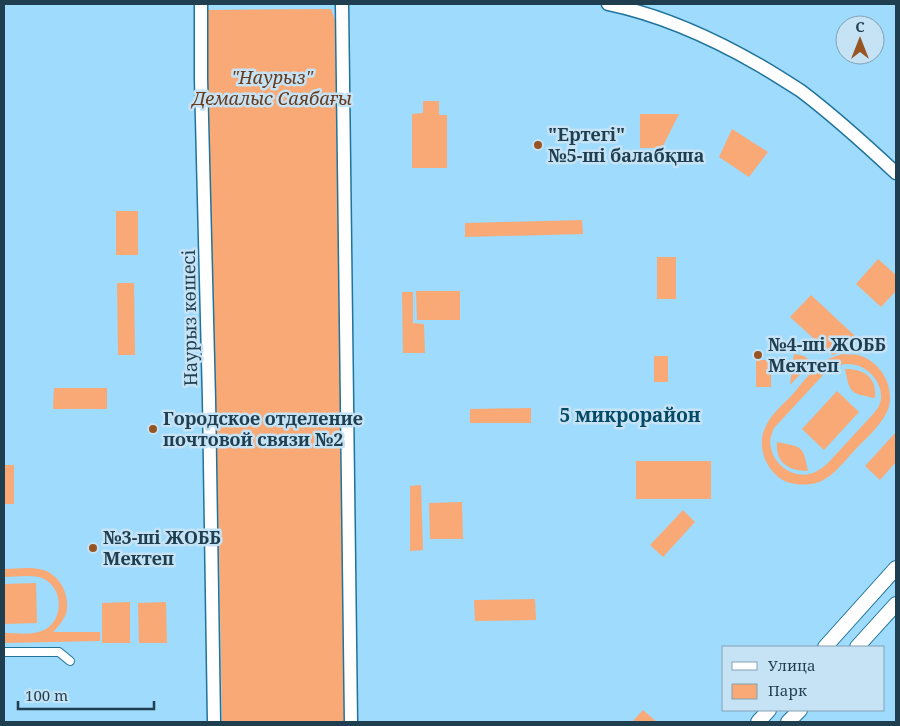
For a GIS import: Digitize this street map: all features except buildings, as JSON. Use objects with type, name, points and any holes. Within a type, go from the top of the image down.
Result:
[{"type":"main road","points":[[826,646],[896,568]]},
{"type":"main road","points":[[858,646],[896,604]]},
{"type":"main road","points":[[758,722],[768,711]]},
{"type":"main road","points":[[788,722],[799,711]]},
{"type":"street","name":"Наурыз көшесі","points":[[201,4],[214,722]]},
{"type":"street","points":[[342,4],[351,722]]},
{"type":"street","points":[[608,4],[646,14],[694,32],[775,74],[821,107],[896,173]]},
{"type":"street","points":[[4,652],[59,652],[70,661]]},
{"type":"green space","name":"\"Наурыз\" Демалыс Саябағы","points":[[331,9],[335,20],[345,722],[222,722],[206,10]]},
{"type":"green space","points":[[423,101],[439,101],[439,115],[447,115],[447,168],[412,168],[412,114],[423,113]]},
{"type":"green space","points":[[640,114],[679,114],[662,148],[640,148]]},
{"type":"green space","points":[[732,129],[768,152],[749,177],[719,157]]},
{"type":"green space","points":[[116,211],[138,211],[138,255],[116,255]]},
{"type":"green space","points":[[582,220],[583,234],[465,237],[465,223]]},
{"type":"green space","points":[[657,257],[676,257],[676,299],[657,299]]},
{"type":"green space","points":[[878,259],[896,275],[896,291],[881,307],[856,284]]},
{"type":"green space","points":[[117,283],[134,283],[135,355],[118,355]]},
{"type":"green space","points":[[416,291],[460,291],[460,320],[417,320]]},
{"type":"green space","points":[[402,292],[413,292],[413,323],[424,324],[425,353],[403,353]]},
{"type":"green space","points":[[811,295],[855,336],[839,353],[832,355],[790,317]]},
{"type":"green space","points":[[794,354],[804,356],[812,362],[790,385]]},
{"type":"green space","points":[[842,354],[858,355],[866,358],[880,370],[885,377],[890,394],[887,412],[876,429],[829,476],[817,483],[811,484],[800,485],[785,481],[773,472],[764,456],[762,438],[766,426],[774,413],[813,370],[828,359]],"holes":[[[846,364],[861,367],[874,377],[881,392],[881,400],[875,412],[827,464],[817,471],[804,475],[785,469],[776,460],[770,445],[774,428],[824,374],[834,367]]]},
{"type":"green space","points":[[654,356],[668,356],[668,382],[654,382]]},
{"type":"green space","points":[[756,360],[771,360],[771,387],[756,387]]},
{"type":"green space","points":[[845,369],[852,369],[868,376],[874,385],[875,398],[852,391]]},
{"type":"green space","points":[[54,388],[107,388],[107,409],[53,409]]},
{"type":"green space","points":[[837,391],[859,412],[824,450],[802,429]]},
{"type":"green space","points":[[531,408],[531,423],[470,423],[470,409]]},
{"type":"green space","points":[[896,432],[896,462],[880,480],[865,466]]},
{"type":"green space","points":[[777,442],[800,449],[805,457],[808,471],[801,471],[785,464],[778,455]]},
{"type":"green space","points":[[636,461],[711,461],[711,499],[636,499]]},
{"type":"green space","points":[[4,465],[14,465],[14,504],[4,504]]},
{"type":"green space","points":[[421,485],[423,550],[410,551],[410,486]]},
{"type":"green space","points":[[462,502],[463,539],[430,539],[429,503]]},
{"type":"green space","points":[[683,510],[695,522],[663,557],[650,545]]},
{"type":"green space","points":[[35,568],[52,575],[62,586],[67,599],[66,614],[53,632],[100,632],[100,641],[4,643],[4,633],[31,633],[46,629],[57,616],[59,600],[53,586],[47,580],[35,576],[4,577],[4,569]]},
{"type":"green space","points":[[36,583],[37,623],[4,624],[4,584]]},
{"type":"green space","points":[[535,599],[536,620],[475,621],[474,600]]},
{"type":"green space","points":[[130,602],[130,643],[102,643],[102,603]]},
{"type":"green space","points":[[166,602],[167,643],[139,643],[138,603]]},
{"type":"green space","points":[[643,710],[657,722],[632,722]]},
{"type":"place","name":"\"Ертегі\" №5-ші балабқша","points":[[538,145]]},
{"type":"place","name":"№4-ші ЖОББ Мектеп","points":[[758,355]]},
{"type":"place","name":"Городское отделение почтовой связи №2","points":[[153,429]]},
{"type":"place","name":"№3-ші ЖОББ Мектеп","points":[[93,548]]},
{"type":"district","name":"5 микрорайон","points":[[630,415]]}]
